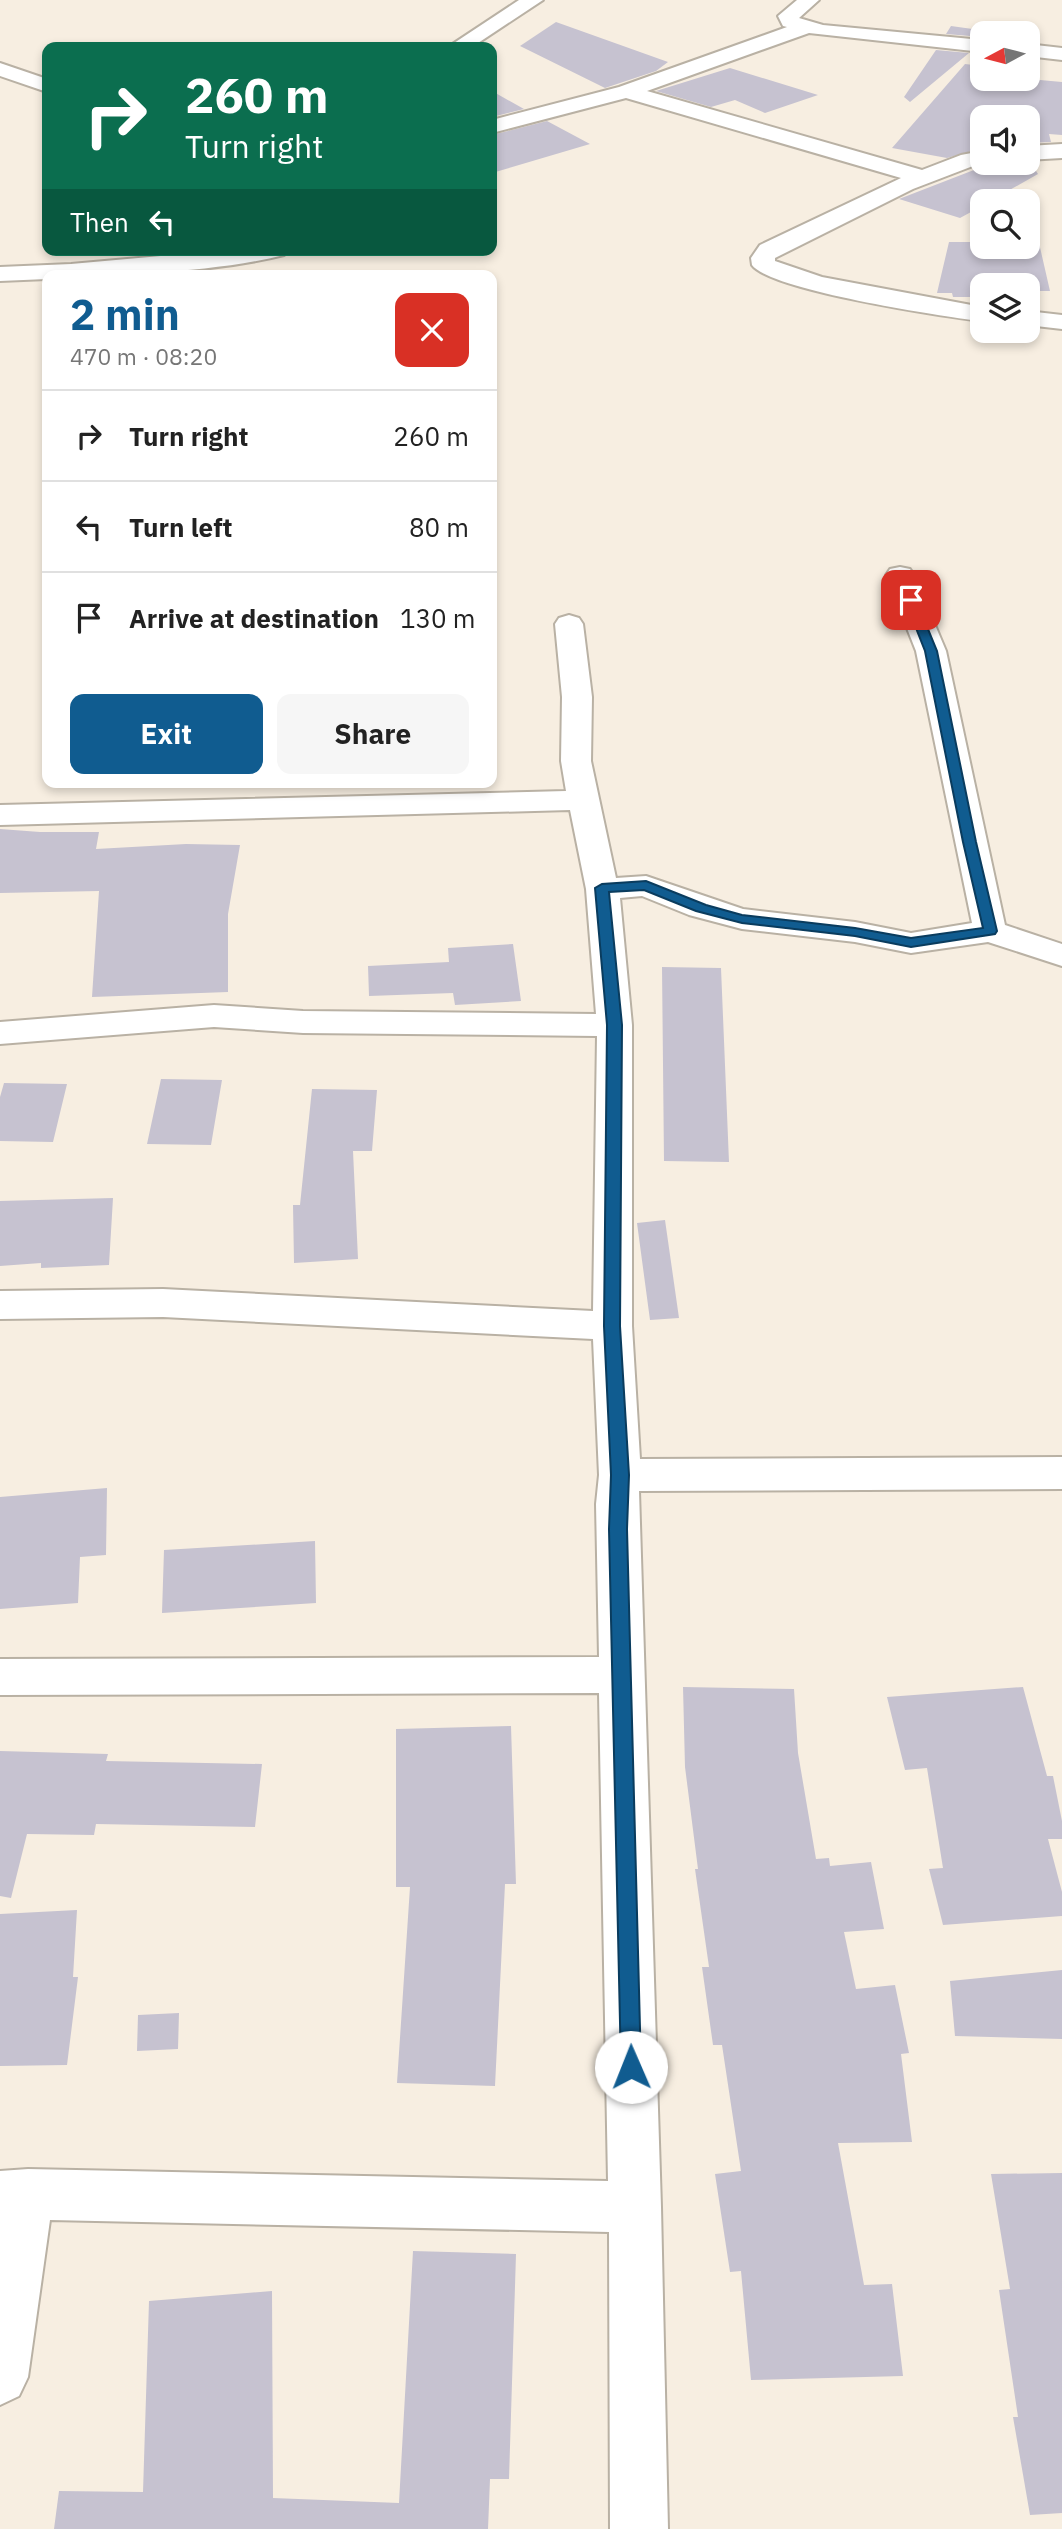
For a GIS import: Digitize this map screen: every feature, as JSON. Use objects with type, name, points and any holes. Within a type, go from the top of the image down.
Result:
[{"type":"street","points":[[465,42],[533,0]]},
{"type":"street","points":[[809,0],[788,16],[790,22],[805,28],[970,45]]},
{"type":"street","points":[[497,126],[626,91],[805,28]]},
{"type":"street","points":[[1040,51],[1062,54]]},
{"type":"street","points":[[0,69],[42,84]]},
{"type":"street","points":[[626,91],[922,177]]},
{"type":"street","points":[[1040,152],[1062,151]]},
{"type":"street","points":[[970,160],[922,177],[768,250],[763,258],[765,265],[779,273],[805,280],[948,311],[970,313]]},
{"type":"street","points":[[75,270],[243,256]]},
{"type":"street","points":[[0,274],[42,272]]},
{"type":"street","points":[[1040,319],[1062,321]]},
{"type":"street","points":[[900,575],[931,651],[969,842],[990,931]]},
{"type":"street","points":[[569,624],[578,723],[576,761],[602,888],[615,1025],[612,1326],[620,1475],[617,1504],[635,2207],[639,2529]]},
{"type":"street","points":[[0,815],[586,800]]},
{"type":"street","points":[[602,888],[646,886],[701,908],[742,919],[855,932],[911,943],[990,931],[1062,955]]},
{"type":"street","points":[[0,1032],[214,1016],[303,1023],[615,1025]]},
{"type":"street","points":[[0,1305],[163,1303],[612,1326]]},
{"type":"street","points":[[620,1475],[1062,1473]]},
{"type":"street","points":[[0,1677],[621,1675]]},
{"type":"street","points":[[0,2377],[14,2195],[635,2207]]},
{"type":"building","points":[[556,22],[668,62],[656,71],[605,88],[520,46]]},
{"type":"building","points":[[951,26],[970,29],[970,36],[946,34]]},
{"type":"building","points":[[936,50],[969,53],[910,102],[904,97]]},
{"type":"building","points":[[965,64],[970,65],[970,91],[1040,91],[1040,80],[1062,82],[1062,135],[1049,134],[1051,142],[1040,142],[1040,105],[970,105],[970,151],[947,158],[892,148]]},
{"type":"building","points":[[730,68],[818,95],[765,113],[735,100],[711,107],[656,91]]},
{"type":"building","points":[[497,94],[524,109],[497,116]]},
{"type":"building","points":[[547,121],[590,144],[497,172],[497,134]]},
{"type":"building","points":[[970,172],[970,175],[1036,175],[1011,189],[970,189],[970,213],[960,218],[899,199]]},
{"type":"building","points":[[949,242],[970,242],[970,259],[1040,259],[1040,247],[1050,291],[1040,291],[1040,273],[970,273],[970,297],[937,293]]},
{"type":"building","points":[[0,829],[99,832],[96,849],[186,844],[240,845],[228,914],[228,992],[92,997],[99,891],[0,893]]},
{"type":"building","points":[[513,944],[521,1001],[455,1005],[453,993],[369,996],[368,966],[449,962],[448,948]]},
{"type":"building","points":[[662,967],[721,968],[729,1162],[664,1161]]},
{"type":"building","points":[[161,1079],[222,1080],[211,1145],[147,1144]]},
{"type":"building","points":[[4,1083],[67,1084],[53,1142],[0,1141],[0,1097]]},
{"type":"building","points":[[312,1089],[377,1090],[372,1151],[353,1151],[358,1259],[294,1263],[293,1205],[300,1205]]},
{"type":"building","points":[[113,1198],[109,1265],[41,1268],[41,1263],[0,1266],[0,1201]]},
{"type":"building","points":[[665,1220],[679,1318],[650,1320],[637,1223]]},
{"type":"building","points":[[107,1488],[106,1555],[80,1557],[78,1603],[0,1609],[0,1497]]},
{"type":"building","points":[[315,1541],[316,1603],[162,1613],[164,1550]]},
{"type":"building","points":[[683,1687],[794,1689],[798,1753],[816,1859],[829,1858],[830,1866],[871,1862],[884,1929],[844,1932],[856,1989],[895,1985],[909,2053],[901,2054],[912,2142],[838,2143],[864,2285],[892,2284],[903,2376],[751,2380],[741,2271],[730,2272],[715,2174],[741,2171],[722,2045],[713,2045],[702,1967],[709,1967],[695,1869],[698,1869],[685,1767]]},
{"type":"building","points":[[1023,1687],[1047,1776],[1053,1776],[1062,1821],[1062,1839],[1048,1839],[1062,1892],[1062,1916],[943,1925],[929,1869],[943,1868],[927,1768],[905,1770],[887,1697]]},
{"type":"building","points":[[511,1726],[516,1884],[505,1884],[495,2086],[397,2083],[410,1887],[396,1887],[396,1729]]},
{"type":"building","points":[[0,1751],[108,1754],[106,1761],[262,1764],[255,1827],[96,1824],[94,1835],[27,1834],[11,1898],[0,1896]]},
{"type":"building","points":[[77,1910],[73,1977],[78,1977],[67,2065],[0,2066],[0,1914]]},
{"type":"building","points":[[1062,1970],[1062,2039],[955,2036],[950,1981]]},
{"type":"building","points":[[179,2013],[178,2049],[137,2051],[138,2015]]},
{"type":"building","points":[[1062,2173],[1062,2513],[1030,2515],[1013,2417],[1018,2417],[999,2290],[1010,2289],[991,2174]]},
{"type":"building","points":[[413,2251],[516,2254],[509,2479],[490,2479],[488,2529],[54,2529],[59,2491],[143,2492],[149,2301],[272,2291],[273,2498],[399,2503]]},
{"type":"route","points":[[631,2067],[617,1504],[620,1475],[616,1444],[612,1326],[615,1025],[602,888],[646,886],[701,908],[742,919],[855,932],[911,943],[990,931],[969,842],[931,651],[911,600]]}]
